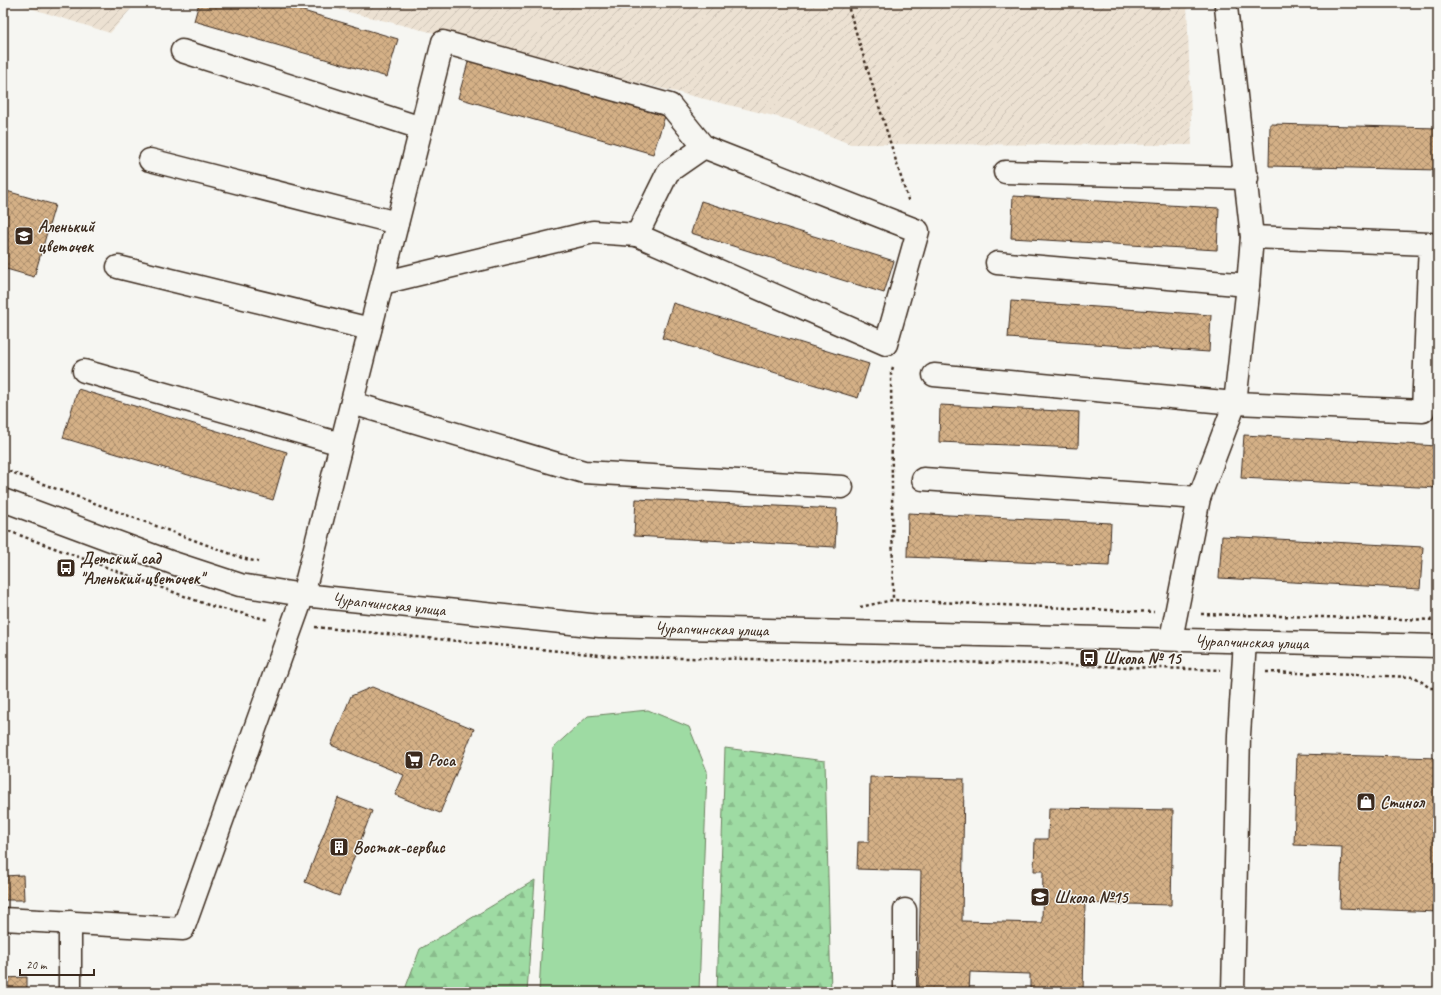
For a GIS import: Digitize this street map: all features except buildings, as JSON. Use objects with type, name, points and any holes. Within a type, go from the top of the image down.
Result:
[{"type":"street","points":[[1171,639],[1198,498],[1235,403],[1248,285],[1252,237],[1247,178],[1226,7]]},
{"type":"street","points":[[3,918],[183,929],[303,595],[443,42],[670,106],[704,147],[918,231],[886,344],[637,235],[593,232],[382,283]]},
{"type":"street","points":[[182,51],[421,128]]},
{"type":"street","points":[[637,235],[668,172],[704,147]]},
{"type":"street","points":[[150,160],[397,223]]},
{"type":"street","points":[[1005,172],[1247,178]]},
{"type":"street","points":[[934,375],[1235,403],[1423,411],[1432,326],[1430,244],[1252,237]]},
{"type":"street","points":[[997,263],[1248,285]]},
{"type":"street","points":[[118,266],[370,328]]},
{"type":"street","points":[[84,371],[341,444]]},
{"type":"street","points":[[352,403],[584,472],[842,487]]},
{"type":"street","points":[[924,479],[1198,498]]},
{"type":"street","name":"Чурапчинская улица","points":[[3,500],[173,563],[240,585],[303,595],[600,626],[1438,646]]},
{"type":"street","points":[[1233,992],[1239,735],[1245,641]]},
{"type":"street","points":[[905,910],[905,992]]},
{"type":"street","points":[[70,922],[70,992]]},
{"type":"path","points":[[848,3],[857,37]]},
{"type":"path","points":[[3,469],[242,558],[264,564]]},
{"type":"path","points":[[860,607],[893,600],[1176,613],[1438,620]]},
{"type":"shaded area","points":[[14,3],[136,3],[110,33]]},
{"type":"shaded area","points":[[312,3],[1187,3],[1192,145],[850,144],[790,120]]},
{"type":"green space","points":[[648,710],[689,727],[707,771],[699,992],[539,992],[553,748],[588,716]]},
{"type":"green space","points":[[725,748],[825,761],[831,992],[717,992]]},
{"type":"green space","points":[[535,880],[527,992],[404,992],[420,949]]},
{"type":"place","name":"Аленький цветочек","points":[[24,236]]},
{"type":"place","name":"Детский сад \"Аленький цветочек\"","points":[[66,568]]},
{"type":"place","name":"Школа № 15","points":[[1089,658]]},
{"type":"place","name":"Роса","points":[[414,760]]},
{"type":"place","name":"Стинол","points":[[1366,802]]},
{"type":"place","name":"Восток-сервис","points":[[339,847]]},
{"type":"place","name":"Школа №15","points":[[1040,897]]}]
